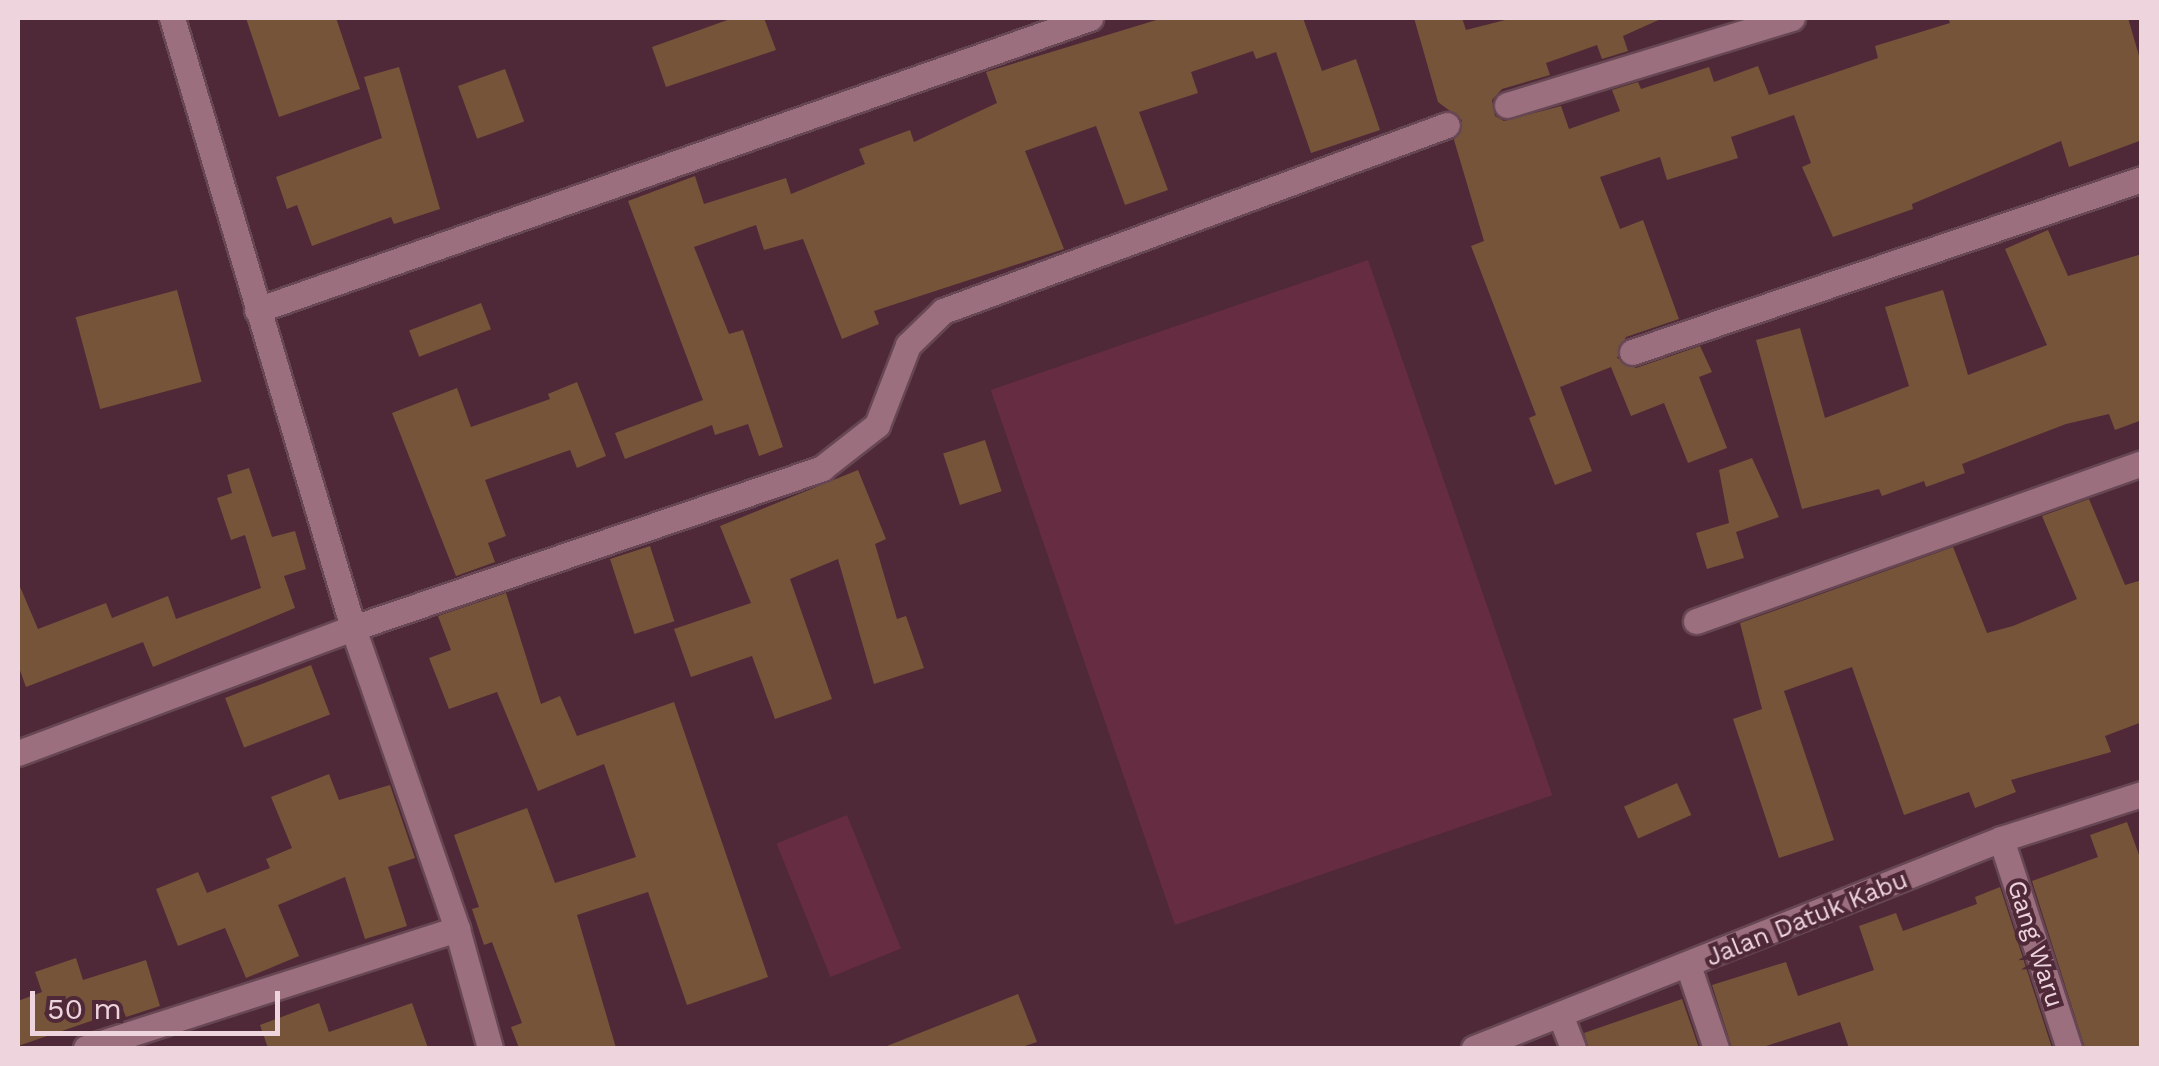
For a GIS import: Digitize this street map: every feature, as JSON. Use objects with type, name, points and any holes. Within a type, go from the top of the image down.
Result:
[{"type":"street","points":[[172,18],[353,628],[457,929],[490,1048]]},
{"type":"street","points":[[256,310],[1090,18]]},
{"type":"street","points":[[1507,105],[1792,18]]},
{"type":"street","points":[[18,753],[353,628],[822,468],[877,425],[908,345],[944,311],[1447,125]]},
{"type":"street","points":[[1632,352],[2142,180]]},
{"type":"street","points":[[1696,621],[2142,463]]},
{"type":"street","name":"Jalan Datuk Kabu","points":[[1474,1048],[1689,968],[2001,839],[2142,794]]},
{"type":"street","name":"Gang Waru","points":[[2001,839],[2069,1048]]},
{"type":"street","points":[[86,1048],[457,929]]},
{"type":"street","points":[[1689,968],[1716,1048]]},
{"type":"street","points":[[1561,1018],[1573,1048]]},
{"type":"shaded area","points":[[1368,260],[1552,795],[1175,925],[991,390]]},
{"type":"shaded area","points":[[847,815],[901,949],[830,977],[777,843]]},
{"type":"building","points":[[246,18],[336,18],[360,89],[279,117]]},
{"type":"building","points":[[733,18],[764,18],[776,50],[666,87],[652,47]]},
{"type":"building","points":[[1163,18],[1303,18],[1322,71],[1356,59],[1380,130],[1311,153],[1276,52],[1256,59],[1253,51],[1191,72],[1198,93],[1139,112],[1168,190],[1125,205],[1096,126],[1025,151],[1064,249],[874,311],[879,324],[842,339],[803,239],[764,250],[756,225],[694,247],[729,334],[743,330],[783,447],[759,456],[748,424],[715,435],[712,425],[625,459],[615,433],[703,400],[628,201],[695,176],[704,204],[786,178],[791,194],[865,164],[859,149],[910,130],[914,142],[997,103],[986,72]]},
{"type":"building","points":[[1414,18],[1462,18],[1466,30],[1513,18],[1663,18],[1623,36],[1628,51],[1602,59],[1597,45],[1546,63],[1550,75],[1502,89],[1492,100],[1495,116],[1504,121],[1561,106],[1569,129],[1620,111],[1612,90],[1638,82],[1641,89],[1709,67],[1714,82],[1758,66],[1769,95],[1878,58],[1875,46],[1950,23],[1948,18],[2128,18],[2142,66],[2142,140],[2069,167],[2061,141],[1912,204],[1913,209],[1833,237],[1802,167],[1811,163],[1794,115],[1731,137],[1738,158],[1667,180],[1660,157],[1600,177],[1620,229],[1643,220],[1679,319],[1626,337],[1617,358],[1636,368],[1700,346],[1712,372],[1699,377],[1727,448],[1688,463],[1664,403],[1631,416],[1611,367],[1560,387],[1592,471],[1555,485],[1529,418],[1536,415],[1471,246],[1484,241],[1454,140],[1462,120],[1438,102]]},
{"type":"building","points":[[399,67],[440,209],[394,224],[391,217],[312,246],[297,205],[287,209],[276,177],[382,138],[364,77]]},
{"type":"building","points":[[505,69],[524,122],[477,139],[458,86]]},
{"type":"building","points":[[2048,230],[2068,276],[2142,254],[2142,420],[2115,430],[2109,414],[2066,424],[1962,464],[1965,473],[1926,487],[1924,481],[1882,496],[1879,489],[1802,509],[1756,340],[1800,328],[1825,418],[1909,386],[1885,307],[1943,290],[1968,375],[2047,345],[2005,249]]},
{"type":"building","points":[[177,290],[202,382],[100,409],[76,317]]},
{"type":"building","points":[[481,303],[491,329],[419,357],[409,331]]},
{"type":"building","points":[[577,382],[606,456],[577,468],[570,450],[485,480],[506,536],[488,543],[495,562],[456,576],[392,413],[457,388],[471,427],[550,399],[548,394]]},
{"type":"building","points":[[985,440],[1002,491],[960,505],[943,454]]},
{"type":"building","points":[[1752,458],[1779,517],[1736,532],[1744,558],[1707,569],[1696,533],[1729,523],[1719,470]]},
{"type":"building","points":[[249,468],[272,537],[295,531],[306,569],[284,576],[295,608],[153,667],[143,642],[26,687],[18,665],[18,582],[38,629],[106,603],[112,618],[168,596],[176,619],[261,588],[245,535],[231,540],[217,498],[232,493],[227,475]]},
{"type":"building","points":[[858,470],[886,539],[875,544],[897,619],[906,616],[924,668],[874,684],[838,559],[790,579],[832,699],[775,719],[752,656],[691,677],[674,629],[751,603],[720,526]]},
{"type":"building","points":[[2089,499],[2125,585],[2142,580],[2142,722],[2105,736],[2111,752],[2011,780],[2016,792],[1975,808],[1969,792],[1904,815],[1852,667],[1784,691],[1834,840],[1779,858],[1733,719],[1762,709],[1740,623],[1953,547],[1987,633],[2013,626],[2077,599],[2042,516]]},
{"type":"building","points":[[650,546],[674,621],[634,634],[610,559]]},
{"type":"building","points":[[506,593],[541,704],[560,696],[577,736],[674,702],[768,977],[687,1005],[648,892],[577,915],[616,1048],[519,1048],[511,1027],[522,1023],[492,942],[484,945],[472,909],[479,907],[454,835],[527,808],[555,883],[636,857],[604,764],[538,791],[497,692],[449,709],[429,658],[451,650],[438,616]]},
{"type":"building","points":[[311,665],[330,714],[244,747],[225,698]]},
{"type":"building","points":[[329,774],[339,800],[390,785],[415,858],[388,867],[407,926],[365,939],[345,877],[278,905],[299,956],[246,978],[225,928],[178,946],[156,889],[198,872],[207,893],[270,868],[266,859],[292,848],[271,797]]},
{"type":"building","points":[[1677,783],[1691,815],[1638,839],[1624,807]]},
{"type":"building","points":[[2127,822],[2142,863],[2142,1048],[2085,1048],[2032,881],[2098,857],[2090,835]]},
{"type":"building","points":[[2000,887],[2052,1048],[1849,1048],[1840,1022],[1760,1048],[1732,1048],[1712,985],[1786,962],[1798,996],[1874,970],[1859,926],[1896,913],[1903,931],[1977,904],[1975,897]]},
{"type":"building","points":[[76,958],[83,980],[146,960],[160,1006],[126,1017],[123,1010],[18,1046],[18,1001],[42,992],[35,972]]},
{"type":"building","points":[[1018,994],[1037,1042],[1019,1048],[882,1048]]},
{"type":"building","points":[[1682,999],[1699,1048],[1589,1048],[1584,1033]]},
{"type":"building","points":[[319,1003],[329,1032],[412,1003],[428,1048],[268,1048],[260,1025]]}]
